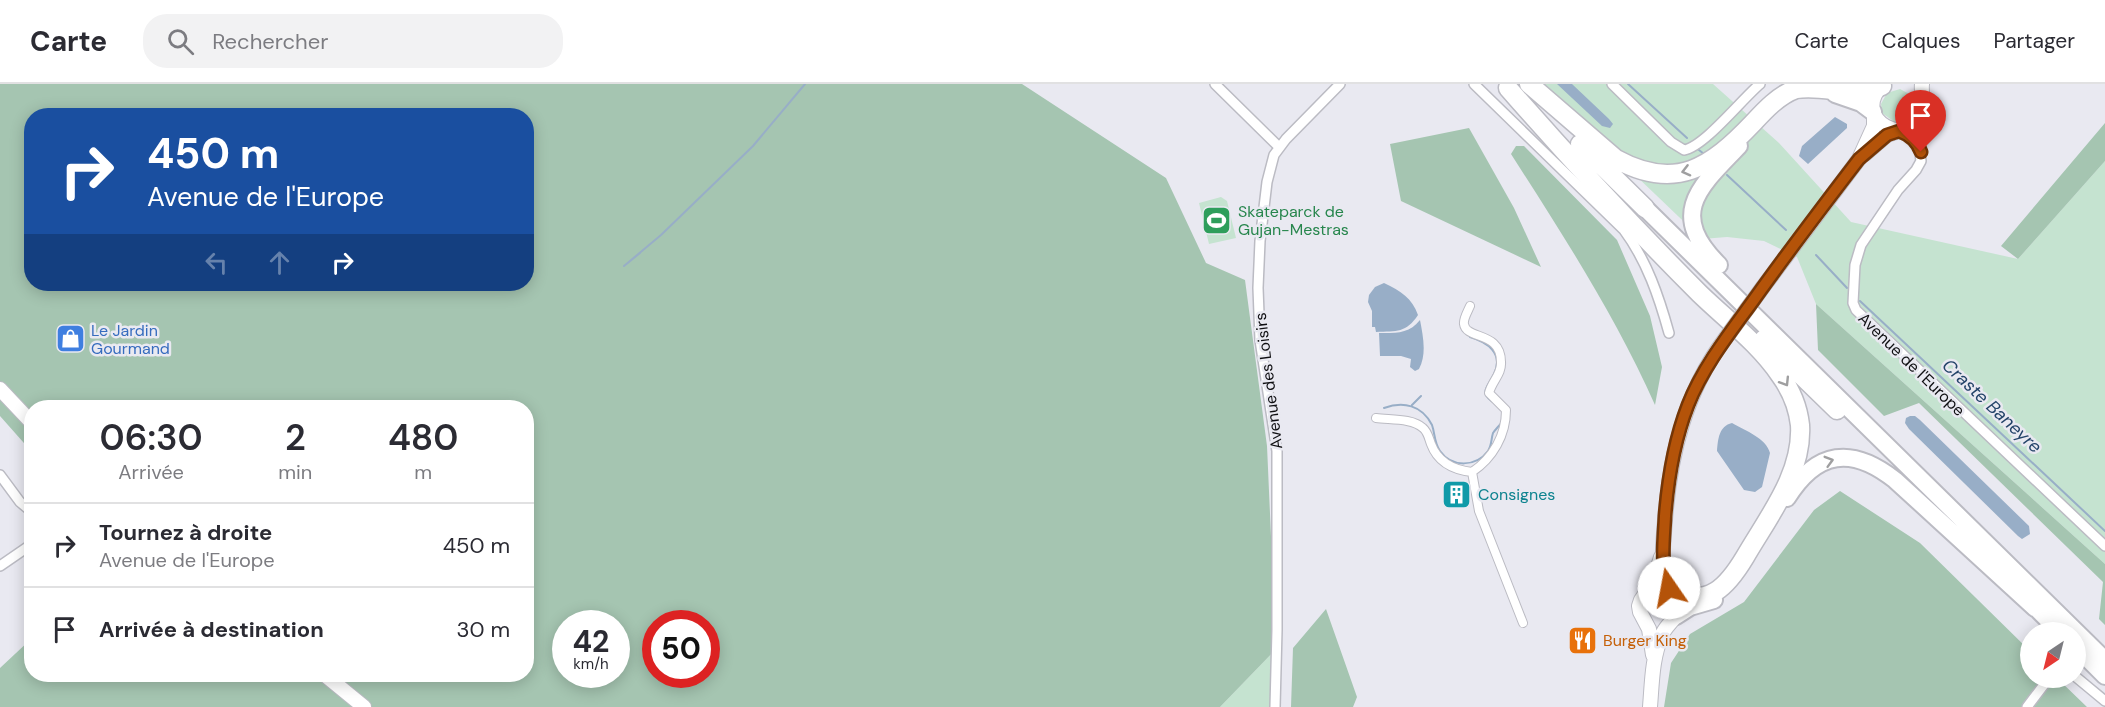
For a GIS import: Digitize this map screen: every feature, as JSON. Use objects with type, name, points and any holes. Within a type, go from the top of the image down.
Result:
[{"type":"highway","points":[[1530,84],[1616,159],[1636,169],[1657,174],[1680,173],[1714,159],[1737,140],[1778,99],[1794,90],[1824,87],[1867,92],[1883,85]]},
{"type":"highway","points":[[1510,85],[1645,208],[2035,608]]},
{"type":"highway","points":[[1510,85],[2105,660]]},
{"type":"highway","points":[[1510,85],[1568,157],[1769,361],[1790,390],[1796,404],[1800,438],[1792,472],[1779,499],[1734,574],[1721,589],[1706,596],[1688,597],[1672,593]]},
{"type":"highway","points":[[1843,409],[1824,373],[1702,247],[1694,232],[1692,214],[1696,196],[1710,176],[1768,116],[1793,97],[1814,92],[1835,94],[1861,103],[1874,113]]},
{"type":"highway","points":[[1673,620],[1690,607],[1718,598],[1734,586],[1800,479],[1821,462],[1846,457],[1874,465],[1895,480],[2050,622]]},
{"type":"highway","points":[[2086,657],[2105,676]]},
{"type":"main road","points":[[1910,84],[1919,92],[1922,99]]},
{"type":"main road","points":[[1859,159],[1887,135],[1906,129],[1918,120],[1922,114],[1922,84]]},
{"type":"main road","points":[[1673,620],[1658,627],[1642,618],[1639,606],[1659,568],[1663,551],[1667,495],[1680,429],[1699,382],[1725,339],[1859,159],[1874,126],[1873,99],[1883,85]]},
{"type":"main road","points":[[1874,113],[1884,127],[1899,131]]},
{"type":"main road","points":[[2,394],[24,415]]},
{"type":"main road","points":[[1654,660],[1662,634],[1673,620],[1678,604],[1666,577],[1663,551]]},
{"type":"main road","points":[[1648,591],[1661,588],[1672,593]]},
{"type":"main road","points":[[1647,622],[1654,660],[1650,707]]},
{"type":"main road","points":[[334,682],[364,707]]},
{"type":"street","points":[[1215,84],[1279,147],[1340,84]]},
{"type":"street","points":[[1474,84],[1624,230],[1642,257],[1669,333]]},
{"type":"street","points":[[1612,84],[1671,142],[1684,150],[1693,147],[1707,136],[1760,84]]},
{"type":"street","name":"Avenue de l'Europe","points":[[1918,120],[1918,144],[1922,158],[1919,166],[1898,190],[1859,251],[1854,298],[1856,310],[2105,546]]},
{"type":"street","points":[[1899,131],[1910,136],[1918,144]]},
{"type":"street","name":"Avenue des Loisirs","points":[[1275,707],[1277,451],[1261,348],[1258,288],[1260,241],[1267,182],[1272,159],[1279,147]]},
{"type":"street","points":[[1376,418],[1414,423],[1422,427],[1436,456],[1458,470],[1472,472],[1490,458],[1506,424],[1506,410],[1489,393],[1500,374],[1501,356],[1491,341],[1465,328],[1464,322],[1470,306]]},
{"type":"street","points":[[1472,472],[1479,511],[1523,623]]},
{"type":"street","points":[[0,475],[24,505]]},
{"type":"street","points":[[0,566],[24,550]]},
{"type":"street","points":[[2086,685],[2105,701]]},
{"type":"street","points":[[2027,707],[2041,688]]},
{"type":"green space","points":[[0,84],[1022,84],[1166,178],[1206,263],[1245,280],[1267,446],[1276,649],[1220,707],[0,707],[0,668],[24,646],[24,682],[534,682],[534,400],[24,400],[24,443],[0,416]]},
{"type":"green space","points":[[1540,84],[1713,84],[1779,143],[1851,222],[2018,259],[2105,161],[2105,564],[1816,304],[1797,257],[1764,241],[1727,237],[1702,239]]},
{"type":"green space","points":[[1900,89],[1911,95],[1915,107],[1909,119],[1896,123],[1882,113],[1881,104],[1887,93]]},
{"type":"green space","points":[[2105,123],[2105,161],[2018,259],[2001,246]]},
{"type":"green space","points":[[1469,128],[1514,208],[1541,267],[1401,201],[1390,144]]},
{"type":"green space","points":[[1516,146],[1524,146],[1617,240],[1650,316],[1662,367],[1655,405],[1606,308],[1511,154]]},
{"type":"green space","name":"Skateparck de Gujan-Mestras","points":[[1221,197],[1227,201],[1236,238],[1209,244],[1199,203]]},
{"type":"green space","points":[[1816,304],[2105,564],[2105,625],[2099,619],[2103,582],[1919,403],[1884,416],[1818,350]]},
{"type":"green space","points":[[1840,491],[1920,543],[2020,641],[2020,688],[2067,688],[2087,707],[1664,707],[1671,663],[1690,634],[1744,602],[1814,510]]},
{"type":"green space","points":[[1326,609],[1357,697],[1353,707],[1291,707],[1293,648]]},
{"type":"green space","points":[[1276,649],[1271,707],[1220,707]]},
{"type":"water","points":[[1557,84],[1572,84],[1609,119],[1613,124],[1610,128],[1602,126]]},
{"type":"water","points":[[1835,117],[1847,124],[1847,128],[1808,164],[1799,156],[1802,146]]},
{"type":"water","points":[[1384,283],[1405,296],[1416,309],[1418,315],[1405,328],[1376,332],[1375,327],[1372,327],[1369,295],[1375,287]]},
{"type":"water","points":[[1420,320],[1424,351],[1419,369],[1415,371],[1410,367],[1411,359],[1401,356],[1380,356],[1379,333],[1397,333],[1407,330]]},
{"type":"water","points":[[1915,416],[1920,420],[2029,526],[2030,534],[2022,539],[2018,536],[1909,429],[1905,423],[1906,418]]},
{"type":"water","points":[[1732,423],[1760,439],[1770,453],[1762,487],[1755,492],[1744,490],[1717,451],[1722,430]]},
{"type":"waterway","points":[[640,253],[624,266],[661,235],[753,146],[805,84]]},
{"type":"waterway","name":"Craste Baneyre","points":[[1628,84],[1687,138]]},
{"type":"waterway","name":"Craste Baneyre","points":[[1699,150],[1704,154]]},
{"type":"waterway","name":"Craste Baneyre","points":[[1727,175],[1786,230]]},
{"type":"waterway","name":"Craste Baneyre","points":[[1816,255],[1847,288]]},
{"type":"waterway","name":"Craste Baneyre","points":[[1860,301],[2105,531]]},
{"type":"waterway","points":[[1470,337],[1488,345],[1495,354],[1497,367],[1485,393],[1496,404]]},
{"type":"waterway","points":[[1412,405],[1421,396]]},
{"type":"waterway","points":[[1384,408],[1405,405],[1423,413],[1432,425],[1440,451],[1445,457],[1457,463],[1471,463],[1483,456],[1489,449],[1493,433],[1502,422]]},
{"type":"place","name":"Skateparck de Gujan-Mestras","points":[[1217,220]]},
{"type":"place","name":"Le Jardin Gourmand","points":[[70,339]]},
{"type":"place","name":"Consignes","points":[[1457,494]]},
{"type":"place","name":"Burger King","points":[[1582,640]]},
{"type":"route","points":[[1669,588],[1663,566],[1663,551],[1672,459],[1688,405],[1711,359],[1859,159],[1887,135],[1899,131],[1910,136],[1918,144],[1921,152]]}]
